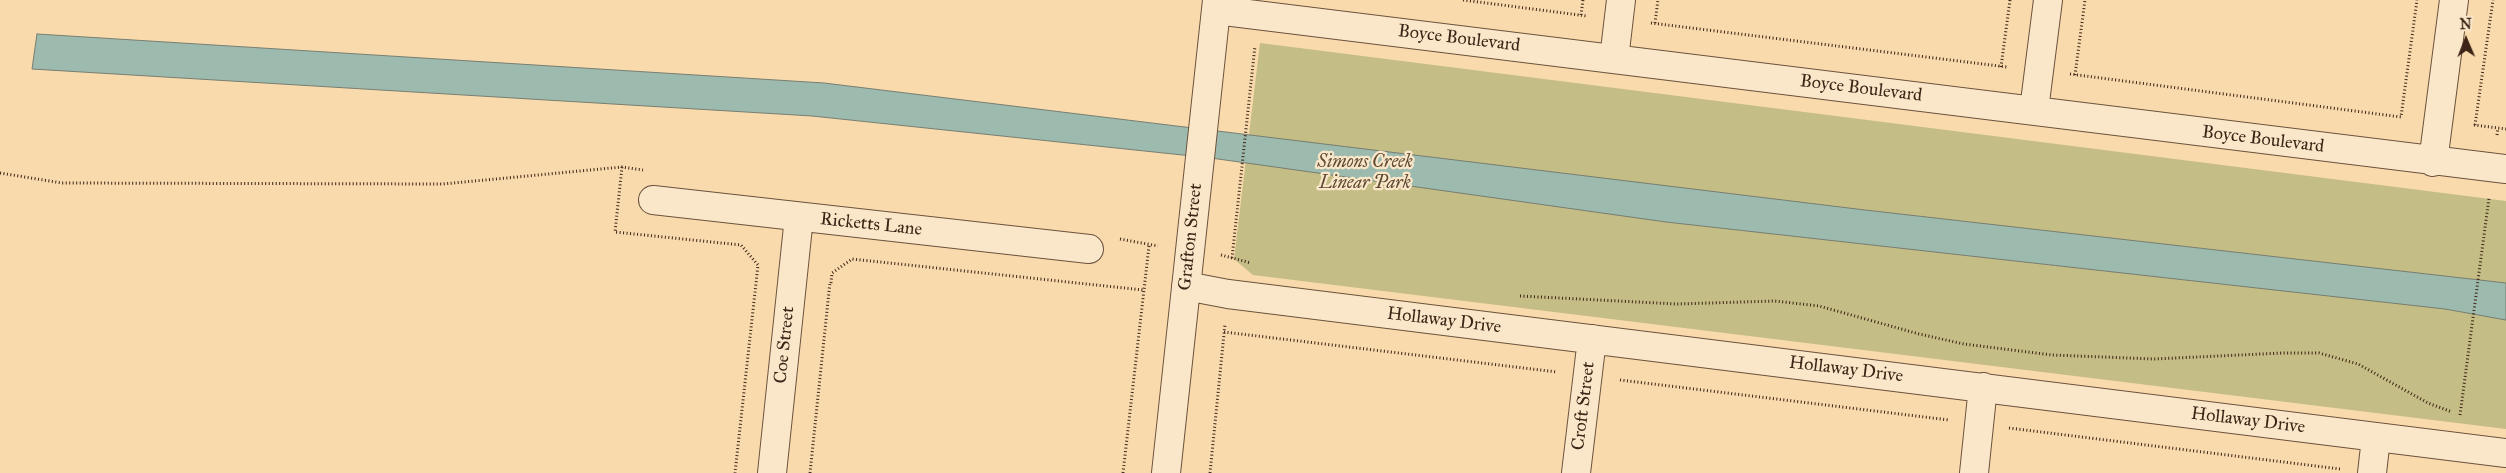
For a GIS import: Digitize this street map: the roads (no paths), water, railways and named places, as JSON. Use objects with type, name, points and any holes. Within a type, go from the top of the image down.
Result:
[{"type":"street","points":[[2034,110],[2048,0]]},
{"type":"street","points":[[2433,162],[2454,0]]},
{"type":"street","name":"Boyce Boulevard","points":[[1216,5],[1614,59],[2034,110],[2433,162],[2506,169]]},
{"type":"street","name":"Grafton Street","points":[[1166,473],[1216,5]]},
{"type":"street","points":[[1614,59],[1619,10]]},
{"type":"street","name":"Ricketts Lane","points":[[653,200],[1089,249]]},
{"type":"street","name":"Coe Street","points":[[772,473],[799,217]]},
{"type":"street","name":"Hollaway Drive","points":[[1186,286],[1228,294],[1983,387],[2506,454]]},
{"type":"street","name":"Croft Street","points":[[1576,473],[1592,339]]},
{"type":"street","points":[[1974,473],[1983,387]]},
{"type":"street","points":[[2372,473],[2376,438]]},
{"type":"park label","name":"Simons Creek Linear Park","points":[[1365,173]]}]
